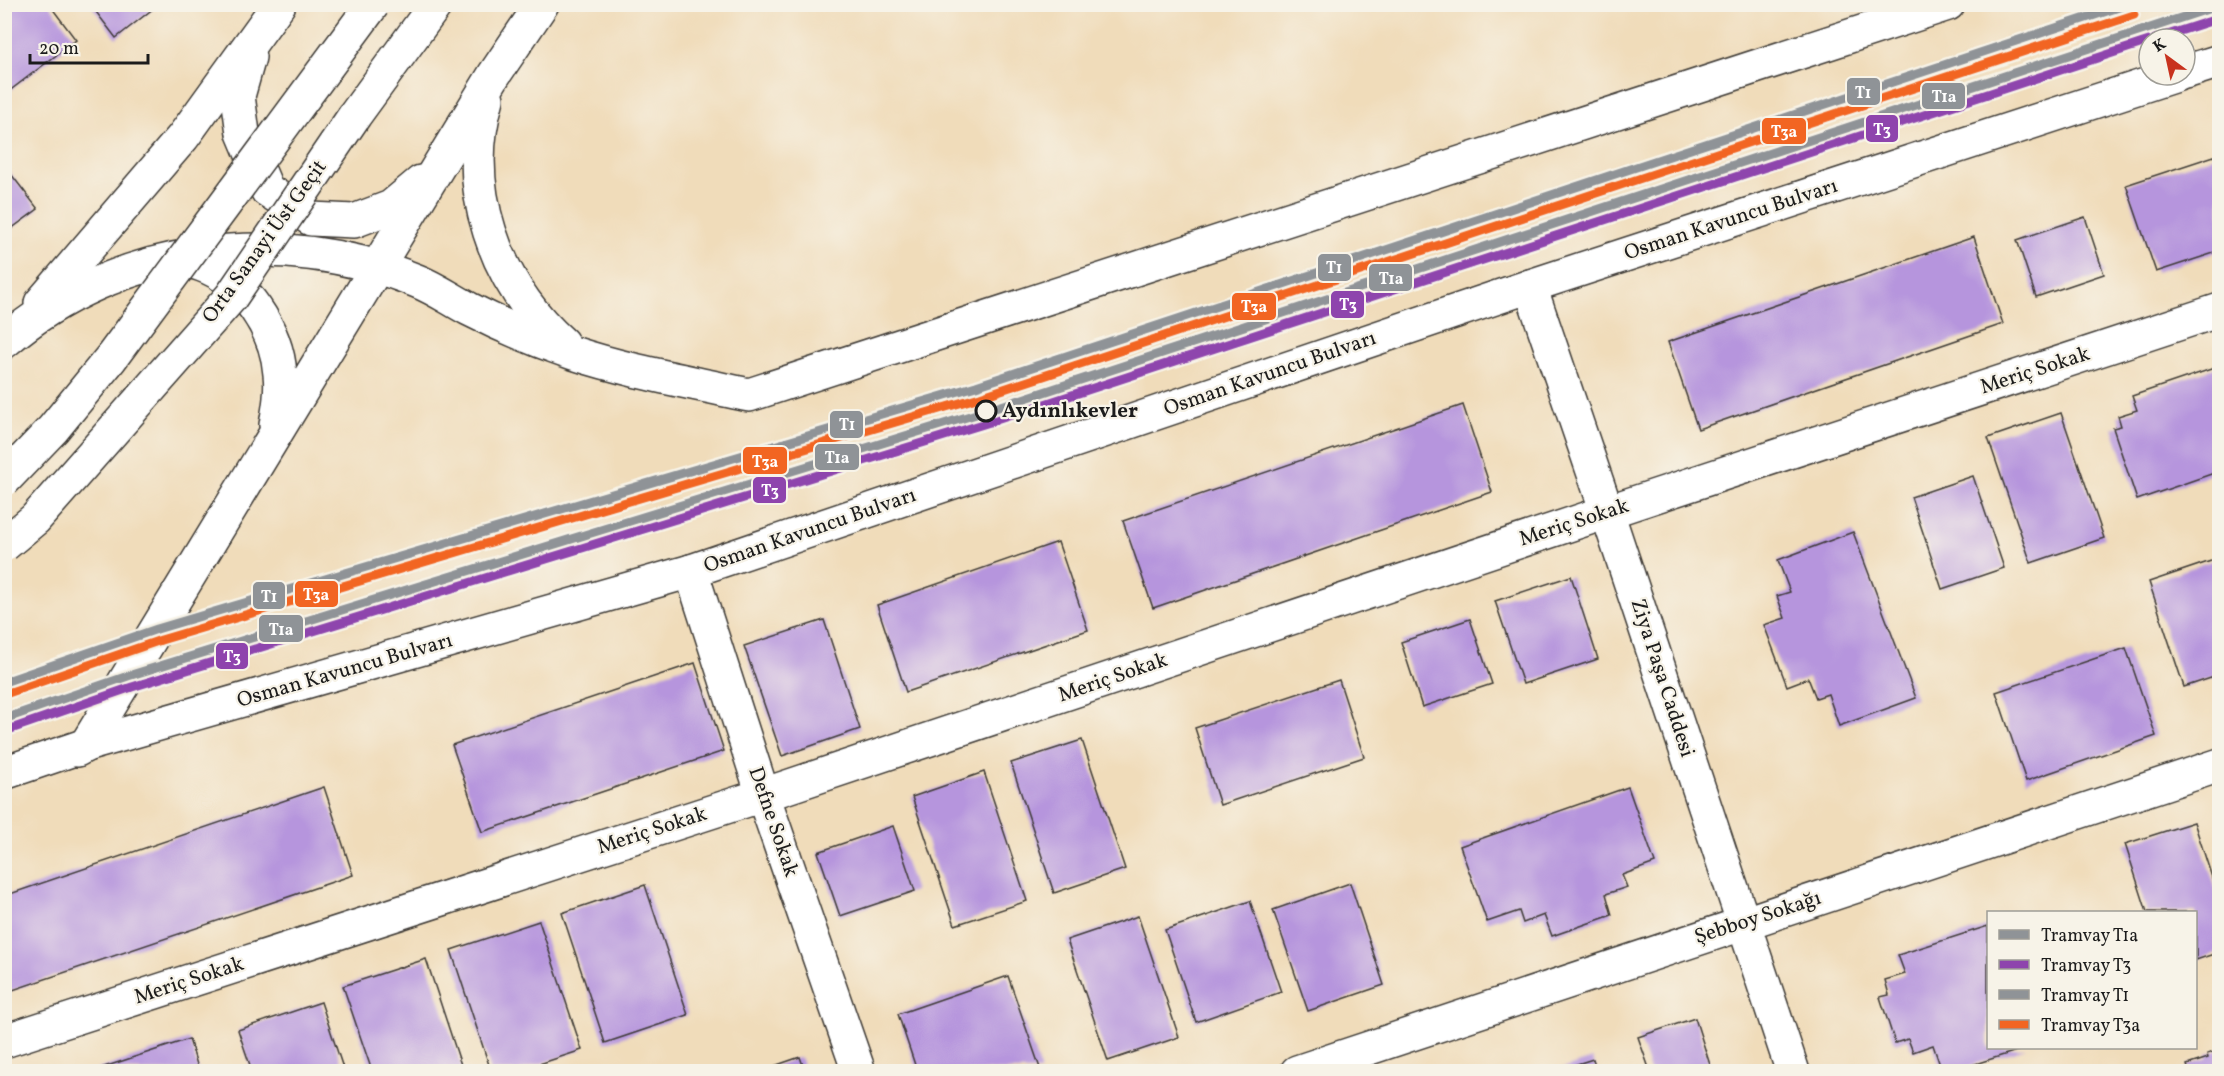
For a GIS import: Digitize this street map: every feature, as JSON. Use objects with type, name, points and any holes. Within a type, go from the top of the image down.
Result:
[{"type":"main road","points":[[10,337],[183,137],[279,4]]},
{"type":"main road","points":[[4,480],[53,429],[111,358],[373,4]]},
{"type":"main road","name":"Orta Sanayi Üst Geçit","points":[[4,545],[35,519],[231,297],[355,115],[436,4]]},
{"type":"main road","points":[[4,789],[86,745],[494,75],[542,4]]},
{"type":"main road","points":[[10,337],[48,308],[104,279],[174,258],[222,251],[309,252],[377,266],[420,281],[469,309],[573,353],[634,370],[750,395],[1948,4]]},
{"type":"main road","points":[[253,41],[238,96],[243,133],[267,190],[311,219],[354,221],[391,207],[437,168]]},
{"type":"main road","points":[[2197,68],[2220,61]]},
{"type":"main road","points":[[494,75],[484,109],[479,144],[479,180],[484,215],[494,247],[508,277],[526,305],[573,353]]},
{"type":"main road","name":"Osman Kavuncu Bulvarı","points":[[86,745],[691,572],[1530,286],[2139,87]]},
{"type":"main road","points":[[174,258],[203,265],[227,280],[247,298],[263,320],[274,345],[280,372],[280,399],[276,426],[265,451]]},
{"type":"main road","name":"Ziya Paşa Caddesi","points":[[1530,286],[1793,1071]]},
{"type":"main road","name":"Meriç Sokak","points":[[4,1041],[763,795],[1607,512],[2220,310]]},
{"type":"main road","name":"Defne Sokak","points":[[691,572],[763,795],[859,1071]]},
{"type":"main road","points":[[4,773],[86,745]]},
{"type":"main road","name":"Şebboy Sokağı","points":[[1297,1071],[1742,924],[2217,775]]},
{"type":"building","points":[[4,4],[49,4],[76,40],[4,95]]},
{"type":"building","points":[[90,4],[159,4],[116,38]]},
{"type":"building","points":[[2220,154],[2220,251],[2156,272],[2126,185]]},
{"type":"building","points":[[4,165],[38,209],[4,234]]},
{"type":"building","points":[[2085,217],[2104,274],[2036,297],[2017,240]]},
{"type":"building","points":[[1974,237],[2003,324],[1698,429],[1668,342]]},
{"type":"building","points":[[2220,366],[2220,471],[2137,500],[2113,428],[2121,426],[2118,416],[2137,410],[2132,396]]},
{"type":"building","points":[[1463,405],[1492,492],[1153,608],[1123,521]]},
{"type":"building","points":[[2061,413],[2104,538],[2031,563],[1988,438]]},
{"type":"building","points":[[1973,476],[2004,568],[1942,589],[1911,497]]},
{"type":"building","points":[[1853,532],[1916,698],[1839,726],[1828,694],[1816,698],[1808,678],[1787,686],[1764,625],[1785,618],[1777,596],[1790,592],[1778,560]]},
{"type":"building","points":[[1058,542],[1088,630],[906,692],[877,605]]},
{"type":"building","points":[[2217,559],[2220,565],[2220,675],[2184,687],[2149,582]]},
{"type":"building","points":[[1571,576],[1598,659],[1523,684],[1495,601]]},
{"type":"building","points":[[1470,619],[1492,684],[1422,707],[1401,642]]},
{"type":"building","points":[[824,620],[860,729],[782,756],[744,646]]},
{"type":"building","points":[[2126,648],[2156,736],[2026,781],[1996,692]]},
{"type":"building","points":[[695,663],[724,751],[482,832],[452,745]]},
{"type":"building","points":[[1339,680],[1364,757],[1220,805],[1195,728]]},
{"type":"building","points":[[1082,740],[1125,869],[1054,893],[1011,763]]},
{"type":"building","points":[[984,772],[1027,901],[955,925],[912,797]]},
{"type":"building","points":[[324,787],[353,875],[4,993],[4,896]]},
{"type":"building","points":[[1628,787],[1655,863],[1622,875],[1627,887],[1606,894],[1612,915],[1552,936],[1544,915],[1523,923],[1519,911],[1487,922],[1460,846]]},
{"type":"building","points":[[2194,822],[2220,902],[2220,952],[2197,960],[2197,911],[2147,911],[2125,844]]},
{"type":"building","points":[[893,826],[915,891],[840,916],[818,852]]},
{"type":"building","points":[[1350,883],[1384,985],[1308,1011],[1273,910]]},
{"type":"building","points":[[645,885],[688,1015],[605,1043],[562,913]]},
{"type":"building","points":[[1250,901],[1281,992],[1196,1022],[1165,930]]},
{"type":"building","points":[[1138,916],[1179,1037],[1108,1061],[1067,940]]},
{"type":"building","points":[[539,921],[582,1050],[518,1071],[491,1071],[451,950]]},
{"type":"building","points":[[1987,926],[1987,1049],[2023,1049],[1953,1071],[1942,1071],[1933,1045],[1913,1052],[1908,1039],[1895,1043],[1880,997],[1889,995],[1885,980],[1905,974],[1898,955]]},
{"type":"building","points":[[426,959],[463,1071],[372,1071],[343,986]]},
{"type":"building","points":[[1008,976],[1041,1071],[917,1071],[898,1014]]},
{"type":"building","points":[[321,1002],[344,1071],[252,1071],[238,1030]]},
{"type":"building","points":[[1695,1018],[1712,1071],[1650,1071],[1638,1037]]},
{"type":"building","points":[[189,1039],[199,1071],[92,1071]]},
{"type":"building","points":[[2220,1050],[2220,1071],[2189,1071],[2187,1065],[2208,1058],[2207,1054]]},
{"type":"building","points":[[800,1057],[805,1071],[776,1071],[774,1066]]},
{"type":"building","points":[[1593,1059],[1597,1071],[1555,1071]]},
{"type":"tram line","name":"T1","points":[[4,682],[157,629],[976,386],[2128,4]]},
{"type":"tram line","name":"T1a","points":[[4,719],[128,676],[986,411],[2220,5]]},
{"type":"tram line","name":"T3a","points":[[8,693],[161,640],[980,397],[2134,15]]},
{"type":"tram line","name":"T3","points":[[2192,27],[2220,18]]},
{"type":"tram line","name":"T3","points":[[8,730],[132,687],[990,422],[2137,45]]},
{"type":"place","name":"Aydınlıkevler","points":[[986,411]]}]
